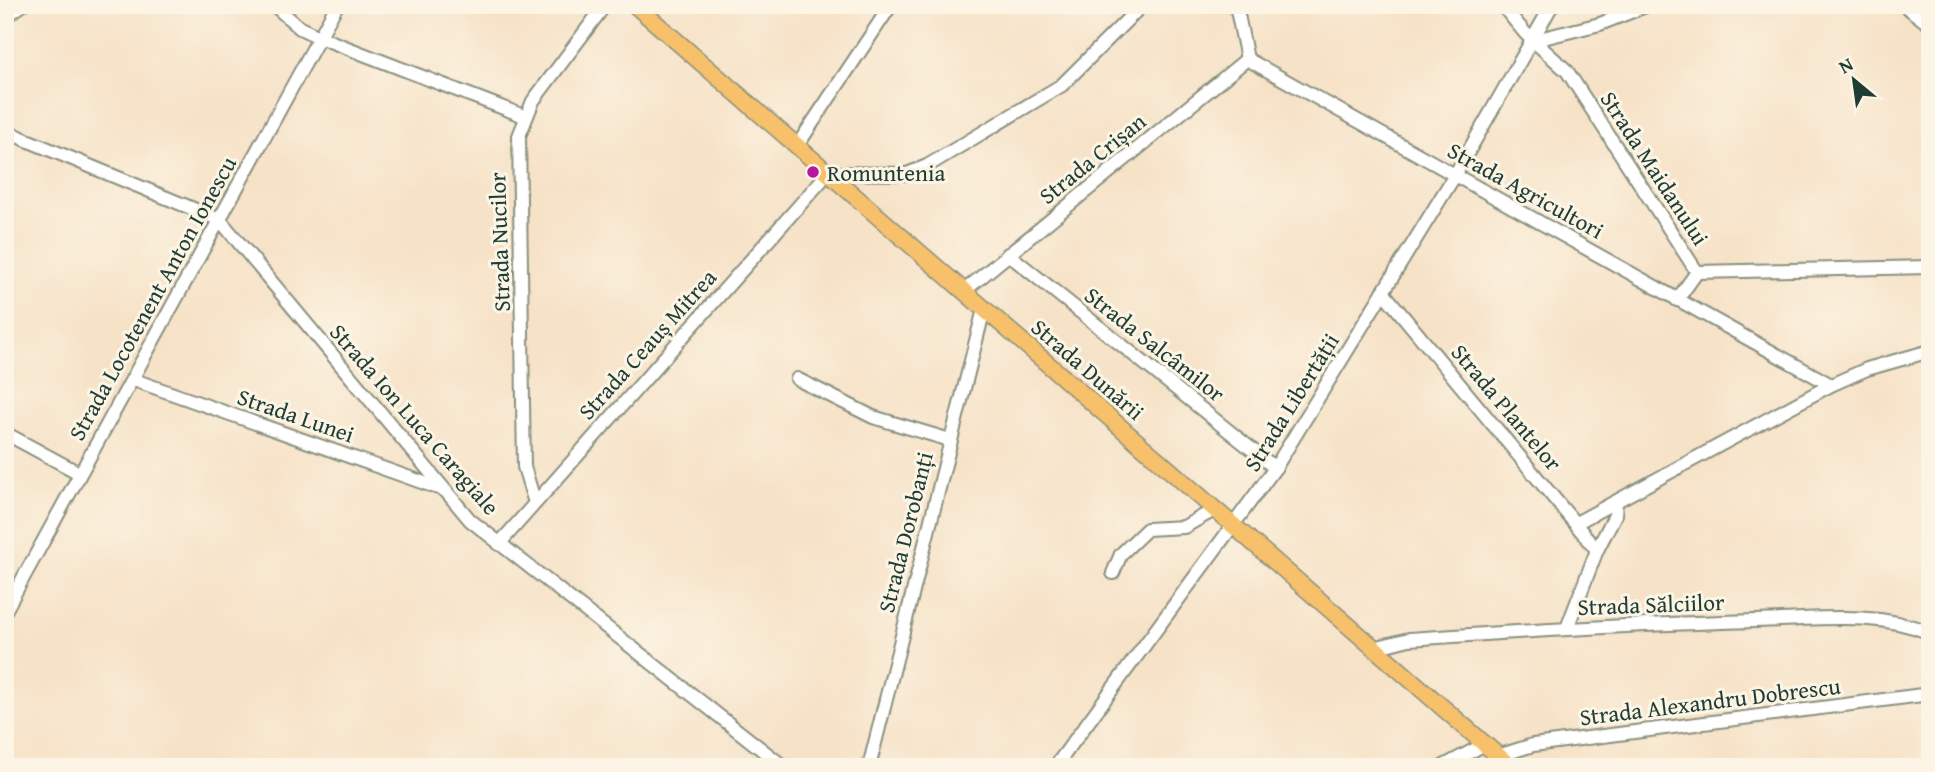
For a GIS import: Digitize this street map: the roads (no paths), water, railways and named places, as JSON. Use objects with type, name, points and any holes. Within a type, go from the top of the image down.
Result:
[{"type":"main road","name":"Strada Dunării","points":[[635,5],[1504,761]]},
{"type":"street","points":[[5,17],[22,5]]},
{"type":"street","points":[[274,5],[300,28],[319,37],[524,116]]},
{"type":"street","name":"Strada Locotenent Anton Ionescu","points":[[5,611],[79,473],[134,380],[337,5]]},
{"type":"street","name":"Strada Nucilor","points":[[535,503],[524,467],[517,159],[524,116],[605,5]]},
{"type":"street","points":[[797,146],[891,5]]},
{"type":"street","points":[[828,173],[906,174],[927,166],[1062,85],[1142,5]]},
{"type":"street","points":[[1236,5],[1247,59]]},
{"type":"street","name":"Strada Maidanului","points":[[1502,5],[1567,71],[1698,272],[1930,267]]},
{"type":"street","name":"Strada Libertății","points":[[1055,767],[1275,468],[1455,175],[1535,40],[1552,5]]},
{"type":"street","points":[[1535,40],[1571,32],[1648,5]]},
{"type":"street","points":[[1905,5],[1930,25]]},
{"type":"street","name":"Strada Agricultori","points":[[1247,59],[1831,385]]},
{"type":"street","name":"Strada Crișan","points":[[964,291],[1247,59]]},
{"type":"street","name":"Strada Ion Luca Caragiale","points":[[5,131],[220,220],[470,520],[784,767]]},
{"type":"street","name":"Strada Ceauș Mitrea","points":[[499,544],[828,173]]},
{"type":"street","name":"Strada Salcâmilor","points":[[1008,254],[1275,468]]},
{"type":"street","points":[[1677,300],[1698,272]]},
{"type":"street","name":"Strada Plantelor","points":[[1383,292],[1597,550]]},
{"type":"street","name":"Strada Dorobanți","points":[[869,767],[984,309]]},
{"type":"street","points":[[1576,523],[1831,385],[1867,369],[1930,351]]},
{"type":"street","points":[[797,379],[873,417],[950,440]]},
{"type":"street","name":"Strada Lunei","points":[[134,380],[444,490]]},
{"type":"street","points":[[5,433],[79,473]]},
{"type":"street","points":[[1567,628],[1597,550],[1615,515],[1616,503]]},
{"type":"street","points":[[1113,573],[1121,554],[1147,529],[1184,527],[1214,510]]},
{"type":"street","name":"Strada Sălciilor","points":[[1374,648],[1409,639],[1567,628],[1864,618],[1897,621],[1930,633]]},
{"type":"street","name":"Strada Alexandru Dobrescu","points":[[1504,761],[1533,745],[1930,694]]},
{"type":"street","points":[[1442,767],[1485,744]]},
{"type":"place","name":"Romuntenia","points":[[813,172]]}]
